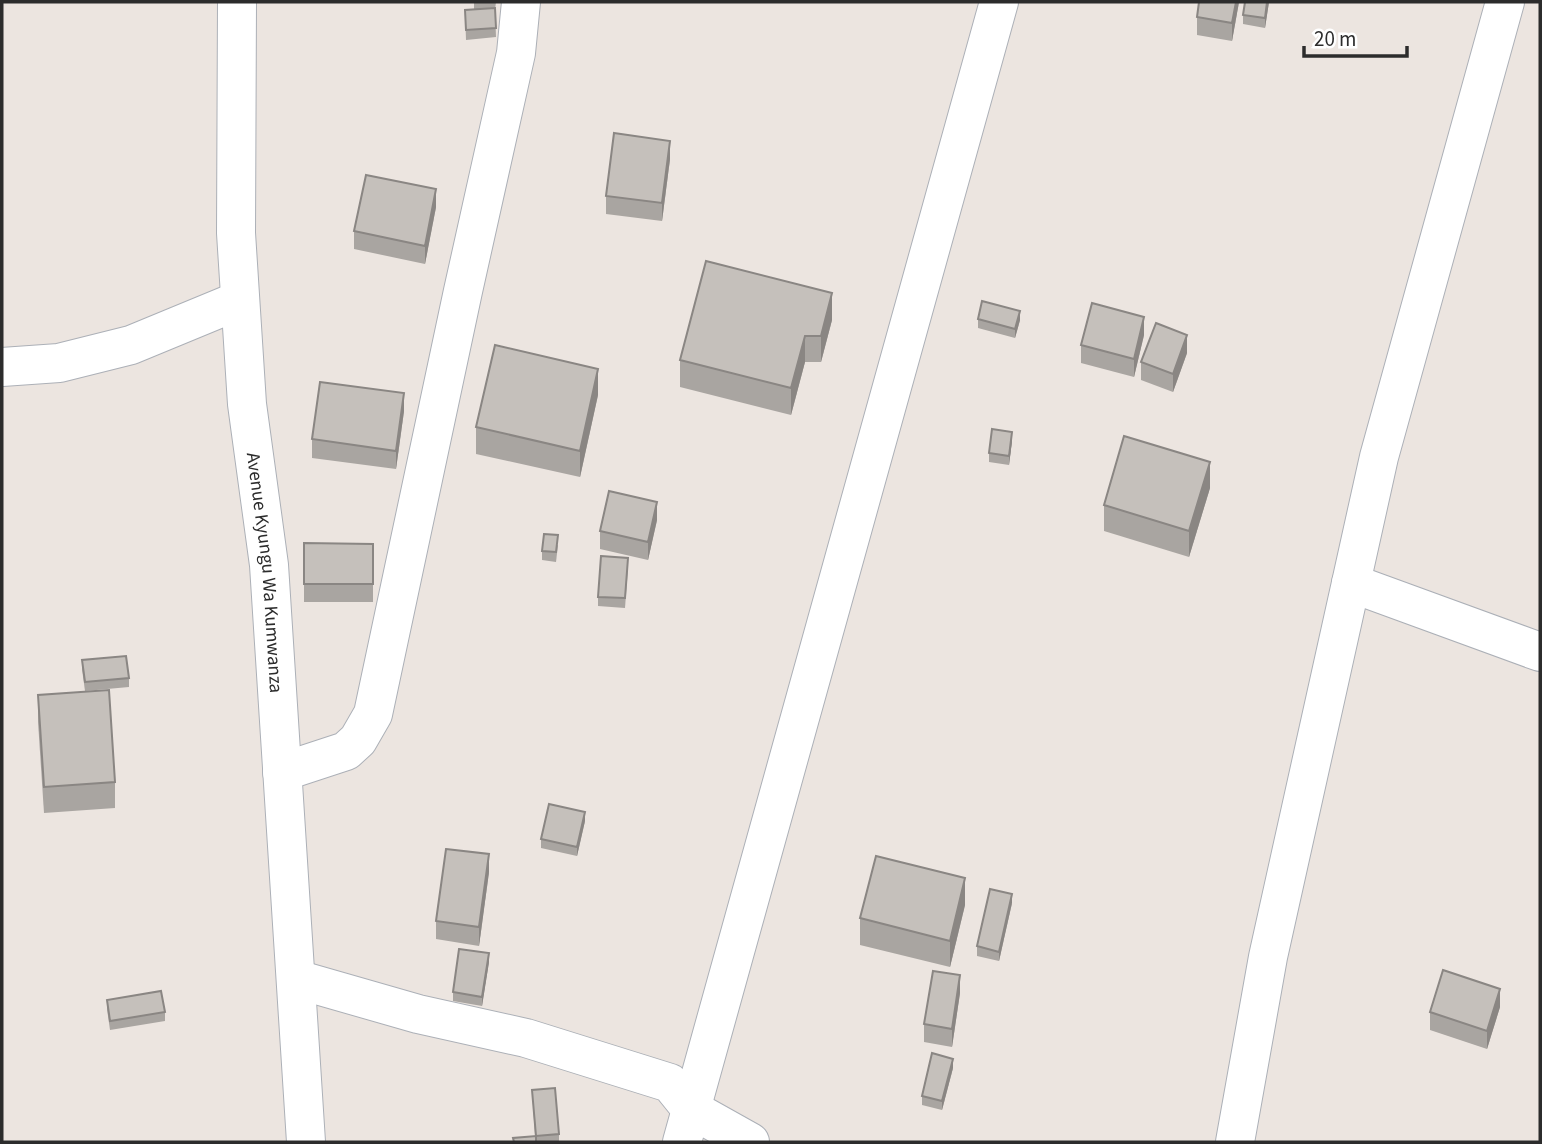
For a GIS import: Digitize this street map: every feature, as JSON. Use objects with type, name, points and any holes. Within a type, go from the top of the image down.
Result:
[{"type":"street","name":"Avenue Kyungu Wa Kumwanza","points":[[237,2],[236,233],[240,300],[247,404],[269,565],[306,1142]]},
{"type":"street","points":[[282,772],[346,751],[358,740],[373,714],[516,53],[521,2]]},
{"type":"street","points":[[687,1126],[999,2]]},
{"type":"street","points":[[1235,1142],[1268,957],[1379,457],[1505,2]]},
{"type":"street","points":[[2,366],[59,363],[131,345],[240,300]]},
{"type":"street","points":[[1351,583],[1540,652]]},
{"type":"street","points":[[296,979],[418,1014],[526,1038],[670,1083],[687,1126]]},
{"type":"street","points":[[687,1126],[750,1142]]},
{"type":"building","points":[[1199,2],[1236,2],[1232,23],[1197,17]]},
{"type":"building","points":[[1245,2],[1267,2],[1265,18],[1243,15]]},
{"type":"building","points":[[495,8],[496,28],[466,30],[465,10]]},
{"type":"building","points":[[614,133],[670,141],[662,203],[606,196]]},
{"type":"building","points":[[366,175],[436,189],[425,246],[354,231]]},
{"type":"building","points":[[706,261],[832,293],[821,336],[805,336],[791,388],[680,360]]},
{"type":"building","points":[[982,301],[1020,311],[1015,329],[978,319]]},
{"type":"building","points":[[1092,303],[1144,317],[1134,359],[1081,345]]},
{"type":"building","points":[[1156,323],[1187,335],[1173,374],[1141,362]]},
{"type":"building","points":[[495,345],[598,369],[580,451],[476,427]]},
{"type":"building","points":[[320,382],[404,393],[396,451],[312,439]]},
{"type":"building","points":[[992,429],[1012,432],[1009,456],[989,453]]},
{"type":"building","points":[[1124,436],[1210,462],[1189,531],[1104,505]]},
{"type":"building","points":[[609,491],[657,502],[648,542],[600,531]]},
{"type":"building","points":[[544,534],[558,535],[556,552],[542,551]]},
{"type":"building","points":[[304,543],[373,544],[373,584],[304,584]]},
{"type":"building","points":[[601,556],[628,558],[625,598],[598,597]]},
{"type":"building","points":[[126,656],[129,678],[85,682],[82,660]]},
{"type":"building","points":[[109,690],[115,782],[44,787],[38,695]]},
{"type":"building","points":[[549,804],[585,812],[577,847],[541,839]]},
{"type":"building","points":[[446,849],[489,854],[479,927],[436,921]]},
{"type":"building","points":[[876,856],[965,878],[950,941],[860,918]]},
{"type":"building","points":[[990,889],[1012,894],[999,952],[977,946]]},
{"type":"building","points":[[459,949],[489,953],[482,997],[453,992]]},
{"type":"building","points":[[1443,970],[1500,989],[1487,1031],[1430,1012]]},
{"type":"building","points":[[933,971],[960,975],[952,1029],[924,1024]]},
{"type":"building","points":[[161,991],[165,1012],[110,1021],[107,1000]]},
{"type":"building","points":[[932,1053],[953,1059],[942,1101],[922,1096]]},
{"type":"building","points":[[555,1088],[559,1134],[536,1136],[532,1090]]},
{"type":"building","points":[[536,1136],[536,1142],[514,1142],[513,1138]]}]
